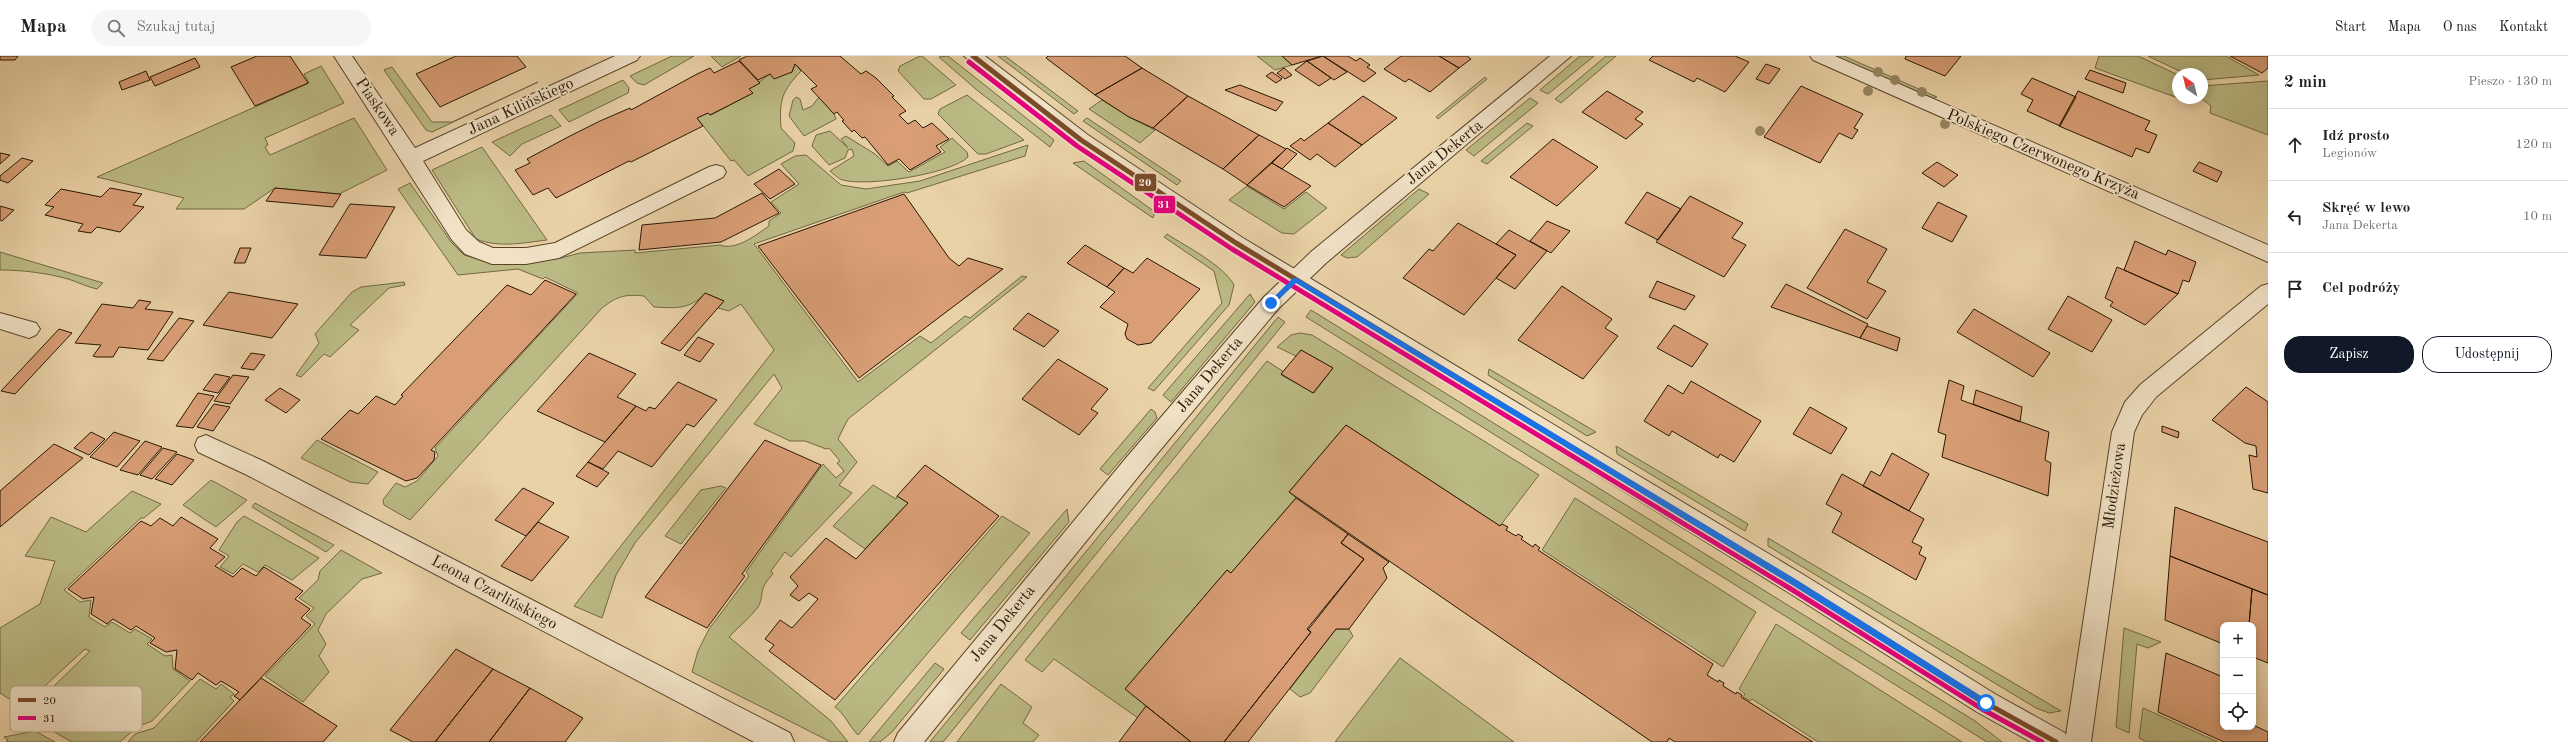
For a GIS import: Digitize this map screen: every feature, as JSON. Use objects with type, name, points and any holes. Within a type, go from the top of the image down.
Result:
[{"type":"street","name":"Piaskowa","points":[[343,56],[411,158],[459,235],[472,248],[492,256],[526,256],[559,250],[716,172]]},
{"type":"street","name":"Jana Kilińskiego","points":[[411,158],[631,56]]},
{"type":"street","points":[[973,56],[1082,140],[1295,280],[1795,582],[1986,703],[2056,742]]},
{"type":"street","name":"Jana Dekerta","points":[[907,742],[1134,465],[1271,303],[1335,243],[1562,56]]},
{"type":"street","name":"Polskiego Czerwonego Krzyża","points":[[1819,56],[2268,254]]},
{"type":"street","name":"Młodzieżowa","points":[[2078,742],[2123,432],[2133,409],[2148,391],[2268,292]]},
{"type":"street","points":[[0,321],[29,329]]},
{"type":"street","name":"Leona Czarlińskiego","points":[[206,445],[255,468],[781,742]]},
{"type":"shaded area","points":[[672,56],[694,56],[644,85],[637,83],[630,76]]},
{"type":"shaded area","points":[[711,56],[741,56],[722,67]]},
{"type":"shaded area","points":[[922,56],[956,85],[931,99],[924,99],[898,71],[900,66]]},
{"type":"shaded area","points":[[948,56],[1054,140],[1050,147],[978,91],[939,57]]},
{"type":"shaded area","points":[[998,56],[1005,56],[1078,111],[1074,114]]},
{"type":"shaded area","points":[[1257,56],[1282,56],[1292,65],[1275,70]]},
{"type":"shaded area","points":[[1580,56],[1594,56],[1548,94],[1540,90]]},
{"type":"shaded area","points":[[1606,56],[1616,56],[1561,103],[1555,99]]},
{"type":"shaded area","points":[[1835,56],[1844,56],[1937,97],[1933,98]]},
{"type":"shaded area","points":[[2099,56],[2138,56],[2172,72],[2172,96],[2095,68]]},
{"type":"shaded area","points":[[2148,56],[2226,56],[2259,75],[2208,79],[2208,68],[2173,68]]},
{"type":"shaded area","points":[[795,64],[801,71],[786,90],[781,103],[781,128],[795,143],[793,151],[748,176],[734,160],[731,161],[697,118],[708,113],[711,115],[753,93],[749,89],[770,74],[792,72]]},
{"type":"shaded area","points":[[321,66],[344,103],[265,138],[268,145],[265,147],[270,155],[354,118],[387,170],[339,194],[275,188],[244,209],[176,209],[184,198],[97,177],[309,83],[304,74]]},
{"type":"shaded area","points":[[392,67],[432,122],[452,122],[538,82],[432,132],[426,130],[384,70]]},
{"type":"shaded area","points":[[1485,77],[1487,79],[1438,119],[1436,117]]},
{"type":"shaded area","points":[[623,80],[629,88],[628,93],[569,122],[559,110]]},
{"type":"shaded area","points":[[2268,81],[2268,135],[2210,113],[2211,106],[2208,104],[2208,86]]},
{"type":"shaded area","points":[[967,95],[1024,140],[986,154],[978,154],[938,114],[940,109]]},
{"type":"shaded area","points":[[796,97],[800,99],[803,110],[812,106],[819,97],[834,114],[836,119],[804,136],[789,116],[793,100]]},
{"type":"shaded area","points":[[1530,98],[1538,103],[1474,156],[1466,150]]},
{"type":"shaded area","points":[[1102,100],[1129,117],[1155,130],[1140,143],[1089,109]]},
{"type":"shaded area","points":[[551,115],[561,126],[522,144],[510,156],[492,142]]},
{"type":"shaded area","points":[[1087,118],[1181,181],[1177,185],[1083,121]]},
{"type":"shaded area","points":[[1527,123],[1533,126],[1487,164],[1481,161]]},
{"type":"shaded area","points":[[830,131],[848,148],[841,139],[846,136],[875,154],[888,166],[897,161],[909,172],[945,152],[940,147],[952,138],[967,152],[968,157],[945,169],[908,178],[870,182],[843,180],[838,178],[830,171],[854,156],[852,149],[848,150],[845,158],[829,165],[812,146],[816,135]]},
{"type":"shaded area","points":[[1028,145],[1025,156],[907,193],[904,192],[754,244],[858,382],[920,336],[931,343],[965,316],[970,318],[1022,276],[1027,277],[848,419],[838,439],[857,462],[839,485],[852,493],[791,557],[785,552],[771,571],[773,574],[763,588],[758,607],[729,637],[831,721],[848,742],[831,742],[692,672],[698,651],[709,629],[749,576],[746,572],[823,464],[836,478],[844,471],[837,463],[840,461],[829,448],[826,449],[805,441],[790,441],[754,424],[782,388],[774,374],[635,543],[616,575],[602,618],[574,606],[774,350],[741,304],[729,311],[718,308],[724,301],[705,293],[699,299],[682,307],[654,307],[644,296],[632,295],[617,298],[602,308],[410,520],[384,505],[383,500],[396,483],[405,487],[417,481],[438,456],[435,448],[578,293],[545,277],[543,279],[518,269],[458,275],[398,189],[410,183],[451,242],[464,255],[491,263],[519,263],[561,258],[580,253],[635,250],[635,253],[720,245],[733,246],[739,244],[752,238],[769,226],[769,221],[781,213],[771,202],[799,184],[781,164],[795,156],[806,155],[841,185],[866,189],[920,181]]},
{"type":"shaded area","points":[[482,147],[547,240],[502,244],[485,242],[476,239],[432,170]]},
{"type":"shaded area","points":[[1084,161],[1155,212],[1153,218],[1073,163]]},
{"type":"shaded area","points":[[1247,186],[1284,209],[1306,192],[1327,208],[1294,234],[1282,233],[1229,200]]},
{"type":"shaded area","points":[[1419,189],[1429,194],[1357,257],[1347,258],[1341,255]]},
{"type":"shaded area","points":[[1167,234],[1222,270],[1234,285],[1229,305],[1154,391],[1148,388],[1222,303],[1214,271],[1164,237]]},
{"type":"shaded area","points":[[0,252],[103,283],[97,289],[52,275],[26,271],[0,270]]},
{"type":"shaded area","points":[[404,282],[405,285],[389,288],[350,325],[359,330],[330,357],[324,354],[301,377],[296,375],[319,343],[315,334],[352,292],[361,287]]},
{"type":"shaded area","points":[[1250,294],[1255,302],[1171,402],[1163,395]]},
{"type":"shaded area","points":[[1311,310],[1975,721],[2002,742],[1987,742],[1306,317]]},
{"type":"shaded area","points":[[1278,317],[1285,322],[943,742],[930,742]]},
{"type":"shaded area","points":[[1300,333],[1312,335],[1539,475],[1500,526],[1346,425],[1289,492],[1296,498],[1231,573],[1227,570],[1125,689],[1146,706],[1138,718],[1054,659],[1042,672],[1025,660],[1267,361],[1284,372],[1281,375],[1314,393],[1333,368],[1301,350],[1298,357],[1277,347],[1291,335]]},
{"type":"shaded area","points":[[1489,369],[1596,432],[1587,436],[1488,375]]},
{"type":"shaded area","points":[[1151,409],[1155,412],[1157,418],[1108,475],[1100,469]]},
{"type":"shaded area","points":[[317,440],[378,472],[368,484],[350,482],[301,458]]},
{"type":"shaded area","points":[[1616,446],[1748,524],[1745,531],[1617,454]]},
{"type":"shaded area","points":[[211,480],[247,500],[216,527],[183,505]]},
{"type":"shaded area","points":[[873,485],[896,499],[897,496],[908,503],[865,549],[833,526]]},
{"type":"shaded area","points":[[721,486],[726,488],[681,544],[665,536],[701,490]]},
{"type":"shaded area","points":[[132,491],[161,504],[144,518],[141,518],[64,590],[80,602],[91,600],[89,617],[105,627],[112,622],[130,633],[135,629],[152,639],[147,644],[165,656],[172,655],[173,669],[190,681],[152,721],[142,725],[142,686],[54,686],[90,651],[85,649],[45,686],[10,686],[10,699],[0,693],[0,628],[40,604],[55,561],[25,556],[51,517],[86,532]]},
{"type":"shaded area","points":[[1575,498],[1756,612],[1723,667],[1542,550]]},
{"type":"shaded area","points":[[255,503],[334,545],[326,552],[252,507]]},
{"type":"shaded area","points":[[1067,509],[1069,522],[970,640],[961,633]]},
{"type":"shaded area","points":[[244,516],[319,558],[292,580],[265,565],[258,572],[243,564],[233,574],[220,567],[229,556],[219,550],[237,522]]},
{"type":"shaded area","points":[[1002,516],[1030,533],[858,735],[842,713],[835,707]]},
{"type":"shaded area","points":[[1768,538],[2061,711],[2049,713],[2036,708],[1768,546]]},
{"type":"shaded area","points":[[341,550],[382,573],[362,579],[326,614],[318,630],[326,644],[319,656],[329,672],[303,702],[265,676],[315,624],[306,616],[314,608],[299,598],[318,580],[320,571]]},
{"type":"shaded area","points":[[1776,624],[1962,742],[1818,742],[1752,699],[1750,701],[1743,697],[1745,694],[1739,689]]},
{"type":"shaded area","points":[[2124,628],[2161,642],[2148,648],[2137,644],[2129,733],[2116,727]]},
{"type":"shaded area","points":[[1336,629],[1349,629],[1353,636],[1310,693],[1300,697],[1290,689]]},
{"type":"shaded area","points":[[1400,658],[1514,742],[1335,742]]},
{"type":"shaded area","points":[[935,663],[944,669],[892,732],[880,742],[869,742]]},
{"type":"shaded area","points":[[200,679],[216,689],[221,684],[234,694],[230,697],[234,701],[196,742],[128,742],[135,734],[154,728]]},
{"type":"shaded area","points":[[1001,684],[1032,707],[1023,723],[1039,735],[1033,742],[957,742]]},
{"type":"shaded area","points":[[2143,708],[2218,742],[2147,742],[2139,738]]},
{"type":"shaded area","points":[[37,732],[55,742],[6,742],[8,740],[4,737]]},
{"type":"shaded area","points":[[54,732],[131,732],[120,742],[72,742]]},
{"type":"building","points":[[0,56],[18,56],[15,60],[0,60]]},
{"type":"building","points":[[257,56],[290,56],[308,83],[255,106],[231,67]]},
{"type":"building","points":[[456,56],[517,56],[526,67],[440,107],[416,74]]},
{"type":"building","points":[[747,56],[840,56],[861,74],[866,71],[876,78],[894,96],[892,97],[906,111],[899,115],[908,124],[915,120],[923,128],[932,123],[949,139],[936,146],[941,152],[910,170],[899,159],[888,165],[865,137],[862,138],[854,130],[852,132],[842,121],[844,120],[837,112],[834,114],[811,89],[817,86],[795,64],[792,72],[774,79],[770,74],[758,80],[739,60]]},
{"type":"building","points":[[1048,56],[1125,56],[1142,68],[1095,95],[1046,58]]},
{"type":"building","points":[[1282,56],[1322,56],[1292,65]]},
{"type":"building","points":[[1323,56],[1348,56],[1356,61],[1360,58],[1370,65],[1367,67],[1376,73],[1364,82]]},
{"type":"building","points":[[1323,56],[1347,72],[1334,80],[1307,61]]},
{"type":"building","points":[[1401,56],[1439,56],[1459,68],[1430,92],[1409,79],[1405,82],[1384,69]]},
{"type":"building","points":[[1439,56],[1467,56],[1471,59],[1459,68]]},
{"type":"building","points":[[1653,56],[1735,56],[1749,62],[1725,92],[1697,78],[1694,82],[1649,60]]},
{"type":"building","points":[[1906,56],[1961,56],[1945,76],[1905,59]]},
{"type":"building","points":[[2230,56],[2268,56],[2268,68],[2262,73]]},
{"type":"building","points":[[195,58],[200,67],[155,86],[150,77]]},
{"type":"building","points":[[739,61],[760,83],[749,89],[753,93],[710,115],[708,113],[697,118],[703,126],[631,162],[629,161],[556,198],[548,188],[533,195],[515,170],[530,163],[527,159],[600,121],[630,108],[631,110],[710,68],[714,73]]},
{"type":"building","points":[[1307,61],[1331,78],[1319,86],[1295,70]]},
{"type":"building","points":[[1766,64],[1780,69],[1769,84],[1756,79]]},
{"type":"building","points":[[1142,68],[1188,96],[1153,128],[1129,117],[1095,95]]},
{"type":"building","points":[[1284,68],[1292,75],[1285,79],[1277,73]]},
{"type":"building","points":[[2090,70],[2126,83],[2123,93],[2085,79]]},
{"type":"building","points":[[146,71],[150,80],[122,90],[119,82]]},
{"type":"building","points":[[1272,72],[1282,79],[1276,83],[1266,76]]},
{"type":"building","points":[[2032,78],[2076,97],[2060,126],[2027,111],[2033,100],[2021,94]]},
{"type":"building","points":[[1240,85],[1283,102],[1276,111],[1225,90]]},
{"type":"building","points":[[1801,86],[1863,114],[1854,128],[1858,130],[1852,139],[1839,133],[1820,163],[1764,137]]},
{"type":"building","points":[[1607,91],[1643,112],[1635,119],[1643,124],[1626,139],[1582,112]]},
{"type":"building","points":[[2078,91],[2150,121],[2145,130],[2157,135],[2149,153],[2136,148],[2132,157],[2059,126]]},
{"type":"building","points":[[1188,96],[1259,135],[1223,169],[1153,128]]},
{"type":"building","points":[[1363,96],[1397,118],[1362,145],[1328,123]]},
{"type":"building","points":[[1328,123],[1362,145],[1335,167],[1317,154],[1310,160],[1290,146],[1301,138],[1304,141]]},
{"type":"building","points":[[1259,135],[1286,149],[1247,185],[1223,169]]},
{"type":"building","points":[[1553,139],[1598,167],[1557,206],[1510,177]]},
{"type":"building","points":[[1287,148],[1297,154],[1282,169],[1272,163]]},
{"type":"building","points":[[0,153],[10,155],[0,164]]},
{"type":"building","points":[[22,158],[33,161],[8,183],[0,180],[0,176]]},
{"type":"building","points":[[1937,162],[1958,175],[1944,187],[1922,173]]},
{"type":"building","points":[[2199,162],[2222,172],[2217,182],[2193,171]]},
{"type":"building","points":[[1272,163],[1311,186],[1284,207],[1247,185]]},
{"type":"building","points":[[779,169],[795,184],[770,199],[754,184]]},
{"type":"building","points":[[110,188],[142,194],[133,205],[144,207],[120,232],[97,227],[91,233],[78,231],[83,224],[45,215],[54,207],[45,205],[61,189],[101,197]]},
{"type":"building","points":[[275,188],[341,194],[333,207],[266,201]]},
{"type":"building","points":[[1647,192],[1681,209],[1658,240],[1625,223]]},
{"type":"building","points":[[762,193],[779,213],[721,242],[639,250],[642,225],[715,218]]},
{"type":"building","points":[[904,194],[949,258],[959,266],[968,258],[1003,269],[859,378],[758,246]]},
{"type":"building","points":[[1690,196],[1743,223],[1732,238],[1746,245],[1724,277],[1656,242]]},
{"type":"building","points":[[1938,202],[1967,216],[1952,242],[1922,228]]},
{"type":"building","points":[[350,204],[395,207],[366,258],[319,255]]},
{"type":"building","points":[[0,206],[14,210],[2,221],[0,220]]},
{"type":"building","points":[[1547,221],[1570,231],[1551,253],[1530,241]]},
{"type":"building","points":[[1458,223],[1516,255],[1464,315],[1403,278],[1429,249],[1433,251]]},
{"type":"building","points":[[1845,229],[1887,249],[1867,282],[1886,291],[1867,319],[1807,288]]},
{"type":"building","points":[[1509,230],[1547,251],[1515,289],[1496,278],[1516,255],[1496,244]]},
{"type":"building","points":[[2135,241],[2166,255],[2168,250],[2196,262],[2189,282],[2183,280],[2178,294],[2124,270]]},
{"type":"building","points":[[1085,245],[1124,268],[1107,287],[1067,263]]},
{"type":"building","points":[[240,248],[251,248],[245,263],[234,263]]},
{"type":"building","points":[[1147,258],[1200,289],[1151,343],[1138,345],[1127,339],[1125,334],[1128,324],[1100,307],[1115,292],[1107,287],[1124,268],[1133,273]]},
{"type":"building","points":[[2117,267],[2178,294],[2145,325],[2110,306],[2113,302],[2105,298]]},
{"type":"building","points":[[545,280],[576,294],[431,450],[435,452],[434,460],[417,478],[406,481],[321,439],[350,410],[358,414],[376,396],[395,405],[403,396],[401,395],[507,285],[531,295]]},
{"type":"building","points":[[1657,281],[1695,296],[1685,310],[1649,297]]},
{"type":"building","points":[[1786,284],[1868,324],[1860,338],[1771,307]]},
{"type":"building","points":[[1562,286],[1612,319],[1605,328],[1618,336],[1583,379],[1518,340]]},
{"type":"building","points":[[229,292],[298,304],[272,338],[203,325]]},
{"type":"building","points":[[705,293],[724,301],[680,351],[661,343]]},
{"type":"building","points":[[2068,296],[2112,320],[2092,352],[2048,329]]},
{"type":"building","points":[[139,300],[151,302],[145,309],[173,312],[148,350],[119,347],[113,357],[97,357],[93,356],[101,345],[75,343],[102,304],[133,308]]},
{"type":"building","points":[[1974,309],[2050,353],[2033,377],[1957,332]]},
{"type":"building","points":[[1028,313],[1059,331],[1044,347],[1013,329]]},
{"type":"building","points":[[179,318],[194,321],[163,361],[147,359]]},
{"type":"building","points":[[1674,325],[1708,344],[1692,367],[1657,348]]},
{"type":"building","points":[[1867,326],[1900,338],[1897,351],[1860,338]]},
{"type":"building","points":[[59,329],[72,333],[15,394],[1,391]]},
{"type":"building","points":[[698,337],[714,344],[700,362],[684,355]]},
{"type":"building","points":[[1301,350],[1333,368],[1313,393],[1281,374]]},
{"type":"building","points":[[251,353],[265,355],[254,370],[241,368]]},
{"type":"building","points":[[589,353],[636,374],[617,397],[636,406],[605,442],[537,411]]},
{"type":"building","points":[[1058,359],[1108,389],[1091,409],[1098,413],[1079,435],[1022,399]]},
{"type":"building","points":[[215,374],[230,377],[218,393],[203,390]]},
{"type":"building","points":[[233,375],[249,377],[230,404],[214,401]]},
{"type":"building","points":[[1949,380],[1964,386],[1961,400],[2049,432],[2045,460],[2051,463],[2048,496],[1942,457],[1946,435],[1938,432]]},
{"type":"building","points":[[1691,381],[1761,421],[1734,462],[1720,454],[1718,458],[1672,431],[1669,436],[1644,421],[1668,385],[1683,394]]},
{"type":"building","points":[[678,382],[717,400],[694,427],[687,424],[652,467],[618,451],[603,469],[588,462],[636,406],[646,411],[649,407],[655,409]]},
{"type":"building","points":[[2246,387],[2268,402],[2268,493],[2253,489],[2249,455],[2257,457],[2256,446],[2245,443],[2212,420]]},
{"type":"building","points":[[280,388],[300,400],[286,413],[265,400]]},
{"type":"building","points":[[1976,390],[2022,407],[2020,422],[1973,404]]},
{"type":"building","points":[[198,393],[214,396],[193,428],[176,426]]},
{"type":"building","points":[[214,404],[230,407],[213,431],[197,427]]},
{"type":"building","points":[[1810,407],[1847,428],[1831,454],[1793,434]]},
{"type":"building","points":[[1346,425],[1500,526],[1502,524],[1508,527],[1506,530],[1516,536],[1518,534],[1523,537],[1521,539],[1533,547],[1535,544],[1540,548],[1538,550],[1713,664],[1707,675],[1718,682],[1719,680],[1724,683],[1723,686],[1736,694],[1737,692],[1742,695],[1741,697],[1813,742],[1675,742],[1669,738],[1667,742],[1652,742],[1289,492]]},
{"type":"building","points":[[2162,426],[2179,432],[2178,438],[2162,432]]},
{"type":"building","points":[[91,432],[105,439],[89,455],[74,448]]},
{"type":"building","points":[[114,432],[140,441],[117,467],[90,457]]},
{"type":"building","points":[[765,440],[821,465],[742,574],[745,576],[707,628],[645,597]]},
{"type":"building","points":[[145,441],[162,447],[138,475],[120,470]]},
{"type":"building","points":[[54,444],[83,458],[0,527],[0,491]]},
{"type":"building","points":[[163,448],[177,452],[152,479],[140,475]]},
{"type":"building","points":[[1892,453],[1929,474],[1909,511],[1863,486],[1871,471],[1880,476]]},
{"type":"building","points":[[177,454],[194,460],[172,485],[155,479]]},
{"type":"building","points":[[588,462],[609,473],[597,487],[576,476]]},
{"type":"building","points":[[925,465],[999,516],[835,700],[769,651],[774,645],[765,639],[780,620],[792,628],[818,599],[809,593],[799,601],[790,595],[798,586],[790,577],[826,538],[856,559],[908,503],[897,496]]},
{"type":"building","points":[[1842,474],[1924,519],[1912,542],[1922,547],[1919,554],[1926,558],[1916,580],[1832,532],[1842,513],[1826,504]]},
{"type":"building","points":[[523,488],[554,503],[526,536],[495,520]]},
{"type":"building","points":[[1296,498],[1348,534],[1341,543],[1364,559],[1307,629],[1311,632],[1224,742],[1191,742],[1125,689],[1227,570],[1231,573]]},
{"type":"building","points":[[2175,507],[2268,542],[2268,595],[2170,556]]},
{"type":"building","points":[[181,517],[218,539],[210,548],[225,557],[215,566],[233,577],[242,568],[256,576],[264,567],[303,591],[295,599],[310,609],[301,618],[311,625],[240,700],[234,696],[239,692],[221,681],[216,685],[198,673],[192,680],[175,669],[177,650],[166,652],[150,643],[155,638],[136,626],[131,630],[113,619],[107,624],[91,614],[94,597],[83,599],[68,589],[141,521],[151,526],[160,518],[173,526]]},
{"type":"building","points":[[538,522],[569,537],[532,581],[501,566]]},
{"type":"building","points":[[1348,534],[1389,562],[1383,568],[1387,578],[1349,629],[1336,629],[1248,742],[1224,742],[1311,632],[1308,630],[1364,559],[1341,543]]},
{"type":"building","points":[[2170,556],[2252,589],[2249,622],[2220,622],[2220,643],[2165,620]]},
{"type":"building","points":[[2252,589],[2268,595],[2268,663],[2256,658],[2256,622],[2249,622]]},
{"type":"building","points":[[456,649],[493,669],[435,742],[413,742],[390,730]]},
{"type":"building","points":[[2166,653],[2220,676],[2220,730],[2256,730],[2256,726],[2268,732],[2268,742],[2224,742],[2158,712]]},
{"type":"building","points":[[493,669],[530,688],[489,742],[435,742]]},
{"type":"building","points":[[261,678],[337,726],[323,742],[200,742]]},
{"type":"building","points":[[530,688],[583,718],[565,742],[489,742]]},
{"type":"building","points":[[1146,706],[1191,742],[1119,742]]},
{"type":"transit line","name":"20","points":[[973,56],[1081,140],[1236,243],[1795,583],[1986,703],[2056,742]]},
{"type":"transit line","name":"31","points":[[969,62],[1077,146],[1232,249],[1791,589],[1982,709],[2042,742]]},
{"type":"route","points":[[1271,303],[1295,280],[1461,380],[1592,462],[1795,582],[1986,703]]}]
